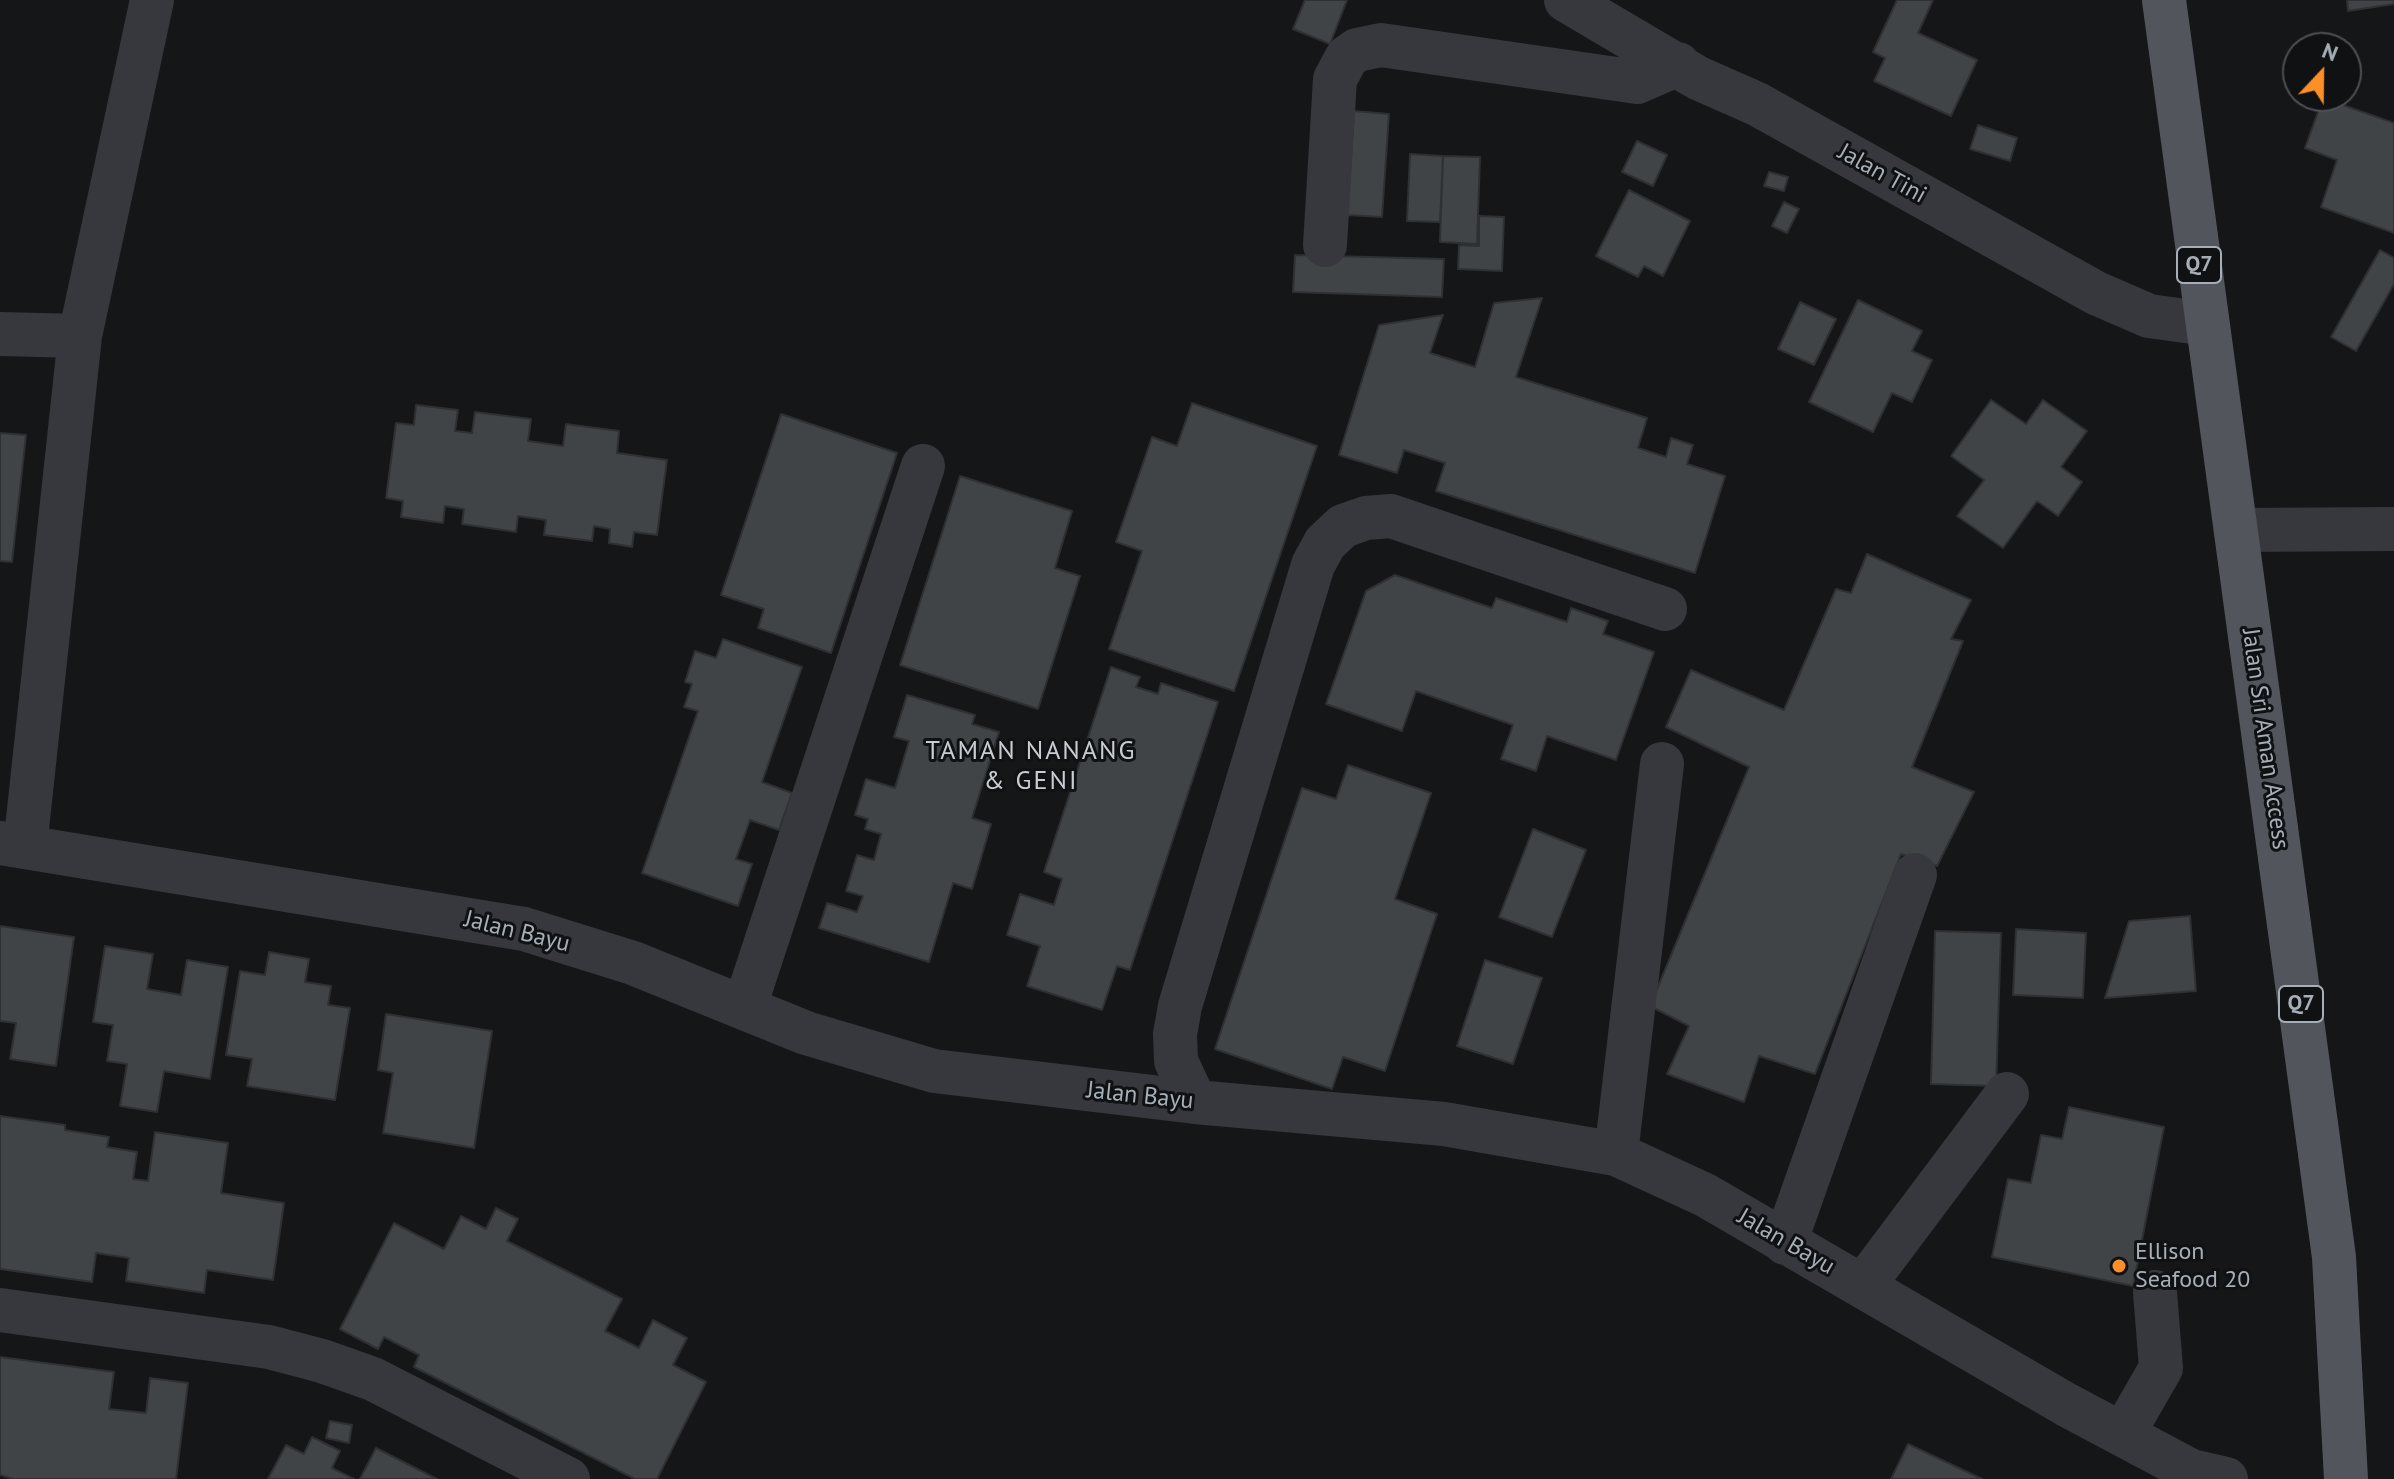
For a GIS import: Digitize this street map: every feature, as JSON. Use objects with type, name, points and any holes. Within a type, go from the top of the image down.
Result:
[{"type":"main road","name":"Jalan Sri Aman Access","points":[[2164,0],[2334,1257],[2346,1479]]},
{"type":"street","points":[[12,845],[80,336],[152,0]]},
{"type":"street","name":"Jalan Tini","points":[[1566,0],[1698,78],[1757,104],[2096,293],[2149,316],[2207,324]]},
{"type":"street","points":[[1325,245],[1335,79],[1339,67],[1357,50],[1381,45],[1637,82],[1678,64]]},
{"type":"street","points":[[0,334],[80,336]]},
{"type":"street","points":[[745,1006],[923,466]]},
{"type":"street","points":[[1195,1102],[1176,1061],[1175,1034],[1180,1006],[1313,565],[1325,543],[1343,526],[1366,518],[1391,516],[1665,609]]},
{"type":"street","points":[[2236,530],[2394,529]]},
{"type":"street","points":[[1616,1154],[1662,764]]},
{"type":"street","name":"Jalan Bayu","points":[[12,845],[524,929],[633,963],[806,1033],[934,1071],[1195,1102],[1444,1124],[1616,1154],[1705,1195],[1785,1243],[2202,1476]]},
{"type":"street","points":[[1785,1243],[1915,875]]},
{"type":"street","points":[[1863,1286],[2007,1094]]},
{"type":"street","points":[[2123,1434],[2161,1368],[2155,1292]]},
{"type":"street","points":[[0,1310],[269,1347],[322,1361],[373,1379],[568,1479]]},
{"type":"building","points":[[1305,0],[1347,0],[1330,44],[1293,29]]},
{"type":"building","points":[[1897,0],[1933,0],[1918,33],[1977,60],[1951,116],[1874,81],[1885,58],[1873,52]]},
{"type":"building","points":[[2347,0],[2394,0],[2394,4],[2348,11]]},
{"type":"building","points":[[1354,111],[1389,114],[1382,217],[1347,215]]},
{"type":"building","points":[[2318,112],[2362,112],[2394,123],[2394,233],[2321,207],[2337,160],[2305,148]]},
{"type":"building","points":[[1978,125],[2017,138],[2010,161],[1970,149]]},
{"type":"building","points":[[1637,141],[1667,155],[1653,186],[1622,172]]},
{"type":"building","points":[[1410,154],[1443,156],[1440,222],[1407,221]]},
{"type":"building","points":[[1443,156],[1480,157],[1477,244],[1440,242]]},
{"type":"building","points":[[1769,172],[1788,177],[1784,191],[1764,186]]},
{"type":"building","points":[[1629,190],[1690,221],[1663,276],[1644,266],[1638,277],[1596,256]]},
{"type":"building","points":[[1784,202],[1799,209],[1787,233],[1772,226]]},
{"type":"building","points":[[1479,216],[1504,217],[1502,271],[1458,269],[1459,245],[1479,246]]},
{"type":"building","points":[[2380,250],[2394,258],[2394,284],[2356,351],[2331,337]]},
{"type":"building","points":[[1295,255],[1444,259],[1442,297],[1293,292]]},
{"type":"building","points":[[1542,298],[1516,377],[1647,418],[1638,448],[1666,457],[1671,438],[1693,445],[1687,464],[1725,476],[1695,573],[1436,491],[1445,463],[1404,450],[1397,473],[1339,455],[1379,325],[1443,315],[1430,353],[1475,367],[1494,303]]},
{"type":"building","points":[[1858,300],[1922,331],[1912,351],[1932,360],[1912,402],[1892,393],[1873,432],[1809,402]]},
{"type":"building","points":[[1800,302],[1836,319],[1814,365],[1778,349]]},
{"type":"building","points":[[1991,400],[2026,424],[2043,400],[2087,431],[2061,467],[2082,482],[2058,516],[2037,501],[2003,548],[1957,516],[1984,480],[1951,456]]},
{"type":"building","points":[[1192,403],[1317,446],[1234,691],[1109,649],[1142,551],[1116,542],[1152,437],[1177,446]]},
{"type":"building","points":[[416,405],[458,410],[455,431],[472,433],[475,412],[531,419],[528,441],[563,446],[566,424],[619,431],[617,453],[667,460],[657,535],[634,532],[632,547],[609,543],[610,529],[594,526],[592,541],[544,535],[546,520],[518,516],[516,532],[462,524],[464,509],[445,506],[443,523],[401,517],[403,501],[386,498],[396,423],[414,425]]},
{"type":"building","points":[[781,414],[897,453],[831,653],[758,628],[764,609],[721,595]]},
{"type":"building","points":[[0,433],[26,435],[12,562],[0,561]]},
{"type":"building","points":[[960,476],[1072,511],[1055,568],[1080,576],[1038,709],[900,665]]},
{"type":"building","points":[[1867,554],[1971,600],[1951,639],[1963,641],[1912,767],[1974,792],[1937,866],[1901,854],[1815,1074],[1759,1056],[1744,1102],[1667,1074],[1689,1026],[1650,1006],[1749,767],[1666,727],[1691,670],[1784,710],[1836,589],[1851,593]]},
{"type":"building","points":[[1395,575],[1492,608],[1496,598],[1567,622],[1571,608],[1608,621],[1603,634],[1654,652],[1616,760],[1547,736],[1536,771],[1501,759],[1513,725],[1416,691],[1402,731],[1326,704],[1366,591]]},
{"type":"building","points":[[723,639],[802,667],[762,782],[792,793],[779,830],[750,820],[736,859],[752,864],[738,906],[642,873],[698,711],[684,707],[692,684],[685,682],[695,651],[716,658]]},
{"type":"building","points":[[1111,667],[1140,677],[1136,687],[1158,694],[1161,683],[1218,702],[1130,970],[1117,966],[1102,1010],[1027,986],[1040,946],[1007,935],[1020,894],[1054,905],[1062,879],[1044,872]]},
{"type":"building","points":[[907,695],[975,715],[972,724],[999,732],[972,818],[991,824],[972,889],[953,883],[929,962],[819,928],[827,903],[857,912],[863,896],[846,891],[857,855],[874,860],[881,834],[865,829],[868,819],[855,815],[866,779],[895,788],[909,741],[894,737]]},
{"type":"building","points":[[1348,765],[1431,793],[1395,899],[1437,914],[1385,1071],[1343,1057],[1332,1089],[1215,1049],[1302,788],[1336,799]]},
{"type":"building","points":[[1533,829],[1586,850],[1552,937],[1499,917]]},
{"type":"building","points":[[2190,916],[2196,991],[2105,998],[2129,921]]},
{"type":"building","points":[[0,926],[74,937],[56,1066],[10,1059],[16,1023],[0,1021]]},
{"type":"building","points":[[2016,929],[2086,933],[2083,998],[2013,995]]},
{"type":"building","points":[[1935,931],[2001,933],[1996,1086],[1931,1084]]},
{"type":"building","points":[[105,946],[153,954],[147,989],[181,995],[187,960],[228,967],[210,1079],[164,1071],[157,1112],[120,1106],[127,1064],[107,1061],[113,1025],[93,1022]]},
{"type":"building","points":[[269,952],[309,959],[305,982],[331,986],[328,1005],[350,1008],[335,1100],[247,1086],[252,1059],[226,1055],[240,971],[265,975]]},
{"type":"building","points":[[1485,960],[1542,978],[1513,1064],[1457,1046]]},
{"type":"building","points":[[386,1014],[492,1031],[474,1148],[383,1133],[393,1073],[378,1070]]},
{"type":"building","points":[[2069,1107],[2164,1127],[2133,1286],[1992,1257],[2008,1179],[2031,1183],[2041,1135],[2062,1139]]},
{"type":"building","points":[[0,1116],[65,1125],[65,1130],[109,1137],[107,1147],[137,1152],[133,1179],[148,1181],[155,1132],[228,1143],[221,1193],[284,1203],[273,1280],[207,1270],[204,1293],[126,1281],[129,1258],[96,1253],[92,1282],[0,1269]]},
{"type":"building","points":[[496,1208],[518,1219],[507,1241],[622,1299],[605,1331],[639,1348],[653,1320],[687,1338],[673,1365],[706,1382],[657,1479],[635,1479],[414,1367],[419,1355],[384,1337],[378,1349],[340,1329],[394,1223],[444,1249],[461,1216],[486,1229]]},
{"type":"building","points":[[0,1357],[114,1372],[109,1409],[146,1413],[150,1378],[188,1383],[176,1479],[13,1479],[0,1475]]},
{"type":"building","points":[[330,1421],[352,1425],[349,1443],[326,1438]]},
{"type":"building","points":[[312,1437],[340,1451],[332,1468],[354,1479],[268,1479],[286,1445],[304,1454]]},
{"type":"building","points":[[1908,1444],[1982,1479],[1891,1479]]},
{"type":"building","points":[[376,1448],[437,1479],[360,1479]]},
{"type":"place","name":"Ellison Seafood 20","points":[[2119,1266]]},
{"type":"district","name":"TAMAN NANANG & GENI","points":[[1031,767]]}]
